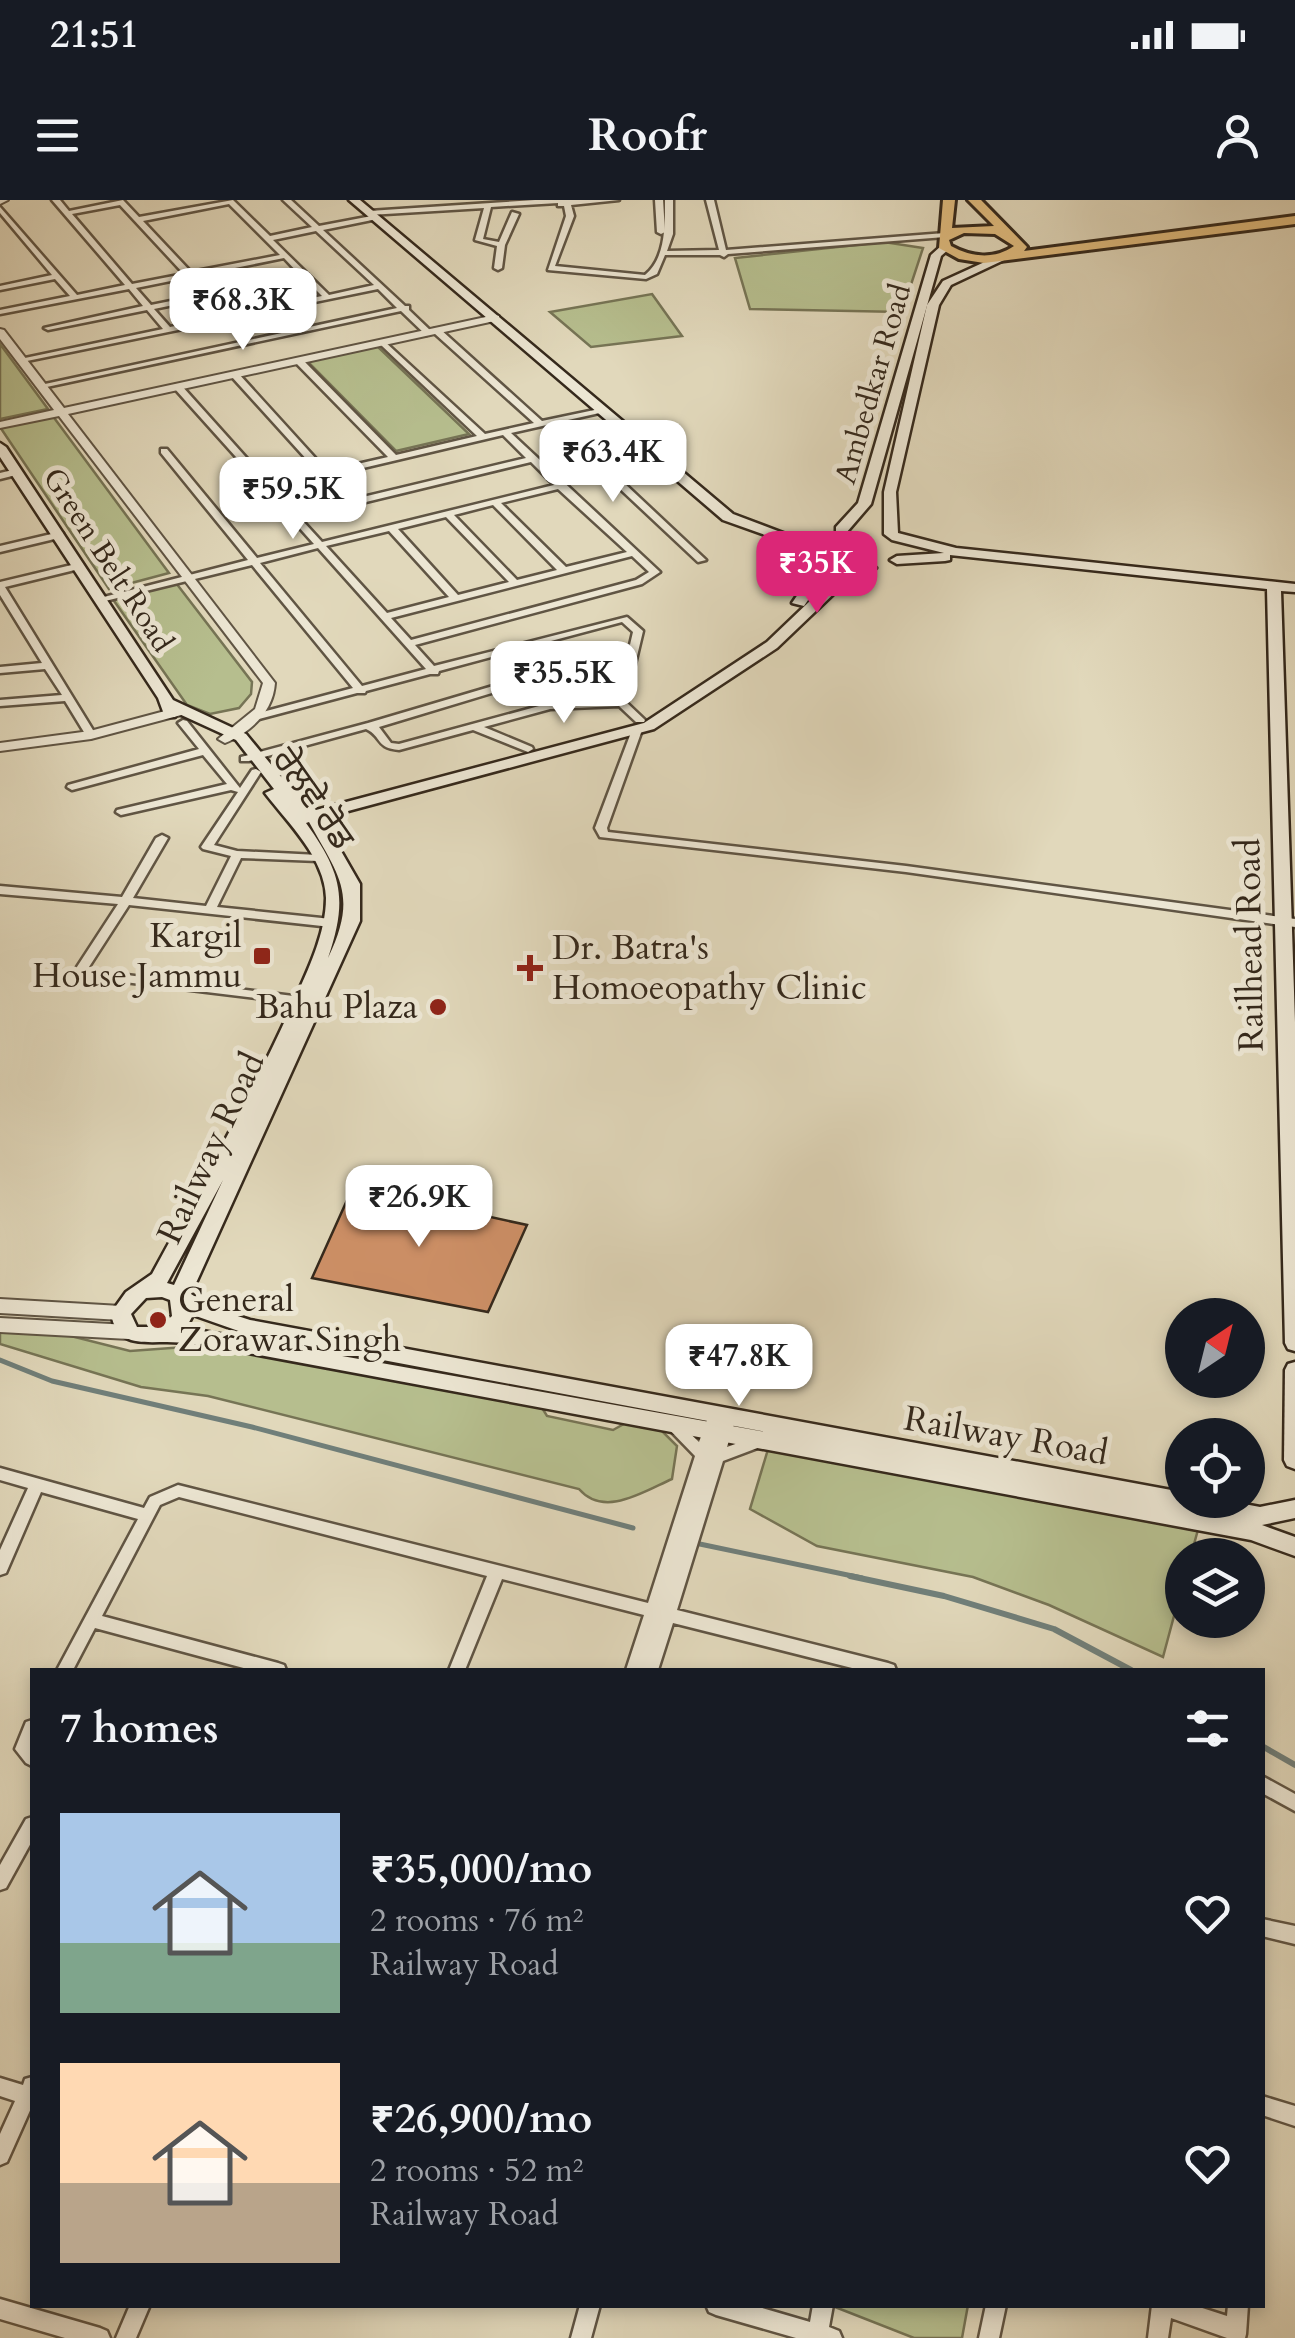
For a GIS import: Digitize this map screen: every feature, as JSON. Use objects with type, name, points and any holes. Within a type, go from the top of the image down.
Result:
[{"type":"main road","points":[[354,200],[728,517],[869,568]]},
{"type":"main road","points":[[945,241],[949,200]]},
{"type":"main road","points":[[897,560],[904,548],[888,533],[890,492],[933,306],[946,283],[1020,247],[974,200]]},
{"type":"main road","points":[[945,241],[975,228],[1075,244],[1295,218]]},
{"type":"main road","points":[[945,241],[966,257],[1005,257],[1295,218]]},
{"type":"main road","name":"Ambedkar Road","points":[[638,725],[776,628],[804,598],[829,554],[825,544],[864,504],[936,255],[945,241]]},
{"type":"main road","name":"Green Belt Road","points":[[0,447],[175,713]]},
{"type":"main road","points":[[779,535],[860,528]]},
{"type":"main road","points":[[888,533],[956,552],[1275,594],[1295,590]]},
{"type":"main road","points":[[299,812],[334,808],[638,725],[681,708],[791,629],[839,582],[897,560],[950,557],[1275,594]]},
{"type":"main road","name":"Railhead Road","points":[[1275,594],[1288,922],[1295,1343]]},
{"type":"main road","name":"ਰੇਲਵੇ ਰੋਡ","points":[[146,1290],[159,1279],[301,1001],[330,923],[334,900],[299,812],[253,762],[220,737],[175,713]]},
{"type":"main road","points":[[299,812],[528,748],[638,725]]},
{"type":"main road","name":"Railway Road","points":[[299,812],[352,884],[352,922],[180,1296],[197,1312],[219,1320],[720,1425],[1134,1501],[1260,1516],[1295,1510]]},
{"type":"main road","points":[[165,1334],[183,1319],[180,1296],[163,1289],[146,1290],[133,1297],[125,1322],[148,1338],[165,1334],[216,1339],[670,1423],[720,1425],[763,1440],[1134,1501],[1253,1531],[1295,1547]]},
{"type":"main road","points":[[1295,1370],[1295,1460]]},
{"type":"street","points":[[56,200],[168,330]]},
{"type":"street","points":[[287,200],[540,424]]},
{"type":"street","points":[[266,239],[372,215],[615,200]]},
{"type":"street","points":[[659,200],[660,232],[666,241]]},
{"type":"street","points":[[567,201],[570,216],[551,268],[646,277],[654,272],[666,241],[668,200]]},
{"type":"street","points":[[710,200],[724,255]]},
{"type":"street","points":[[68,214],[122,201],[190,274]]},
{"type":"street","points":[[138,220],[230,201],[327,297]]},
{"type":"street","points":[[488,207],[479,240],[501,245]]},
{"type":"street","points":[[0,209],[74,297]]},
{"type":"street","points":[[498,268],[501,245],[515,214]]},
{"type":"street","points":[[662,252],[724,255],[882,237],[945,241]]},
{"type":"street","points":[[0,312],[285,256]]},
{"type":"street","points":[[0,288],[57,276]]},
{"type":"street","points":[[48,328],[305,276]]},
{"type":"street","points":[[25,360],[381,286]]},
{"type":"street","points":[[45,386],[406,308]]},
{"type":"street","points":[[0,425],[495,318]]},
{"type":"street","points":[[0,332],[269,682],[262,711]]},
{"type":"street","points":[[384,343],[483,437]]},
{"type":"street","points":[[299,361],[394,458]]},
{"type":"street","points":[[235,376],[326,474]]},
{"type":"street","points":[[178,387],[434,672]]},
{"type":"street","points":[[270,488],[601,410]]},
{"type":"street","points":[[554,421],[702,560]]},
{"type":"street","points":[[408,644],[651,577],[655,572],[505,432]]},
{"type":"street","points":[[164,450],[362,691]]},
{"type":"street","points":[[296,516],[532,459]]},
{"type":"street","points":[[0,476],[18,472]]},
{"type":"street","points":[[101,599],[560,486]]},
{"type":"street","points":[[495,502],[565,572]]},
{"type":"street","points":[[447,514],[516,584]]},
{"type":"street","points":[[391,527],[456,599]]},
{"type":"street","points":[[0,549],[60,535]]},
{"type":"street","points":[[384,617],[633,552]]},
{"type":"street","points":[[80,566],[0,586],[91,735]]},
{"type":"street","points":[[0,616],[14,612]]},
{"type":"street","points":[[72,788],[220,737],[262,711],[362,691],[627,620],[638,631],[621,703]]},
{"type":"street","points":[[0,670],[47,666]]},
{"type":"street","points":[[318,858],[237,854],[207,846],[253,762],[564,668]]},
{"type":"street","points":[[0,703],[68,698]]},
{"type":"street","points":[[621,703],[638,725],[601,828],[604,835],[906,869],[1288,922]]},
{"type":"street","points":[[370,726],[394,748],[561,704],[621,703]]},
{"type":"street","points":[[0,747],[91,735],[175,713]]},
{"type":"street","points":[[474,727],[528,748]]},
{"type":"street","points":[[220,737],[237,790]]},
{"type":"street","points":[[121,812],[237,790]]},
{"type":"street","points":[[162,838],[79,973],[301,1001]]},
{"type":"street","points":[[210,909],[237,854]]},
{"type":"street","points":[[0,890],[330,923]]},
{"type":"street","points":[[0,1306],[125,1322]]},
{"type":"street","points":[[0,1325],[125,1322]]},
{"type":"street","points":[[670,1423],[710,1456]]},
{"type":"street","points":[[650,1668],[661,1611],[720,1425]]},
{"type":"street","points":[[710,1456],[763,1440]]},
{"type":"street","points":[[0,1474],[147,1515]]},
{"type":"street","points":[[0,1568],[37,1484]]},
{"type":"street","points":[[66,1668],[147,1515],[164,1494],[178,1491],[661,1611],[834,1664],[870,1668]]},
{"type":"street","points":[[458,1668],[497,1571]]},
{"type":"street","points":[[635,1668],[661,1611]]},
{"type":"street","points":[[94,1621],[270,1668]]},
{"type":"street","points":[[30,1732],[23,1749],[30,1756]]},
{"type":"street","points":[[1265,1786],[1295,1803]]},
{"type":"street","points":[[2,1876],[30,1828]]},
{"type":"street","points":[[1265,1929],[1295,1935]]},
{"type":"street","points":[[0,2087],[30,2091],[0,2155]]},
{"type":"street","points":[[1265,2107],[1295,2116]]},
{"type":"street","points":[[126,2338],[139,2308]]},
{"type":"street","points":[[581,2338],[589,2308]]},
{"type":"street","points":[[726,2308],[824,2336],[823,2308]]},
{"type":"street","points":[[989,2338],[995,2308]]},
{"type":"street","points":[[1158,2338],[1162,2308]]},
{"type":"street","points":[[1170,2308],[1236,2334],[1238,2308]]},
{"type":"street","points":[[0,2310],[100,2338]]},
{"type":"green space","points":[[884,242],[923,248],[902,312],[750,309],[735,258]]},
{"type":"green space","points":[[652,294],[682,336],[591,347],[550,312]]},
{"type":"green space","points":[[0,344],[48,409],[0,419]]},
{"type":"green space","points":[[375,344],[469,434],[396,451],[305,359]]},
{"type":"green space","points":[[52,415],[169,573],[109,589],[0,427]]},
{"type":"green space","points":[[176,583],[252,682],[251,694],[239,708],[210,714],[187,705],[112,598]]},
{"type":"green space","points":[[0,1329],[59,1333],[130,1351],[185,1347],[273,1356],[539,1403],[547,1416],[613,1430],[631,1420],[660,1429],[677,1446],[672,1479],[624,1500],[600,1502],[579,1489],[208,1396],[141,1387],[0,1344]]},
{"type":"green space","points":[[769,1446],[1199,1526],[1196,1538],[1165,1538],[1165,1638],[1168,1638],[1163,1657],[1049,1605],[973,1577],[817,1546],[750,1509]]},
{"type":"green space","points":[[838,2308],[967,2308],[962,2338],[914,2338]]},
{"type":"building","points":[[353,1187],[527,1225],[488,1312],[312,1278]]},
{"type":"waterway","points":[[0,1360],[52,1381],[252,1427],[633,1528]]},
{"type":"waterway","points":[[695,1543],[862,1578]]},
{"type":"waterway","points":[[850,1576],[944,1596],[1054,1629],[1127,1668]]},
{"type":"waterway","points":[[1265,1748],[1295,1765]]},
{"type":"place","name":"Kargil House Jammu","points":[[262,956]]},
{"type":"place","name":"Dr. Batra's Homoeopathy Clinic","points":[[530,968]]},
{"type":"place","name":"Bahu Plaza","points":[[438,1007]]},
{"type":"place","name":"General Zorawar Singh","points":[[158,1320]]}]
